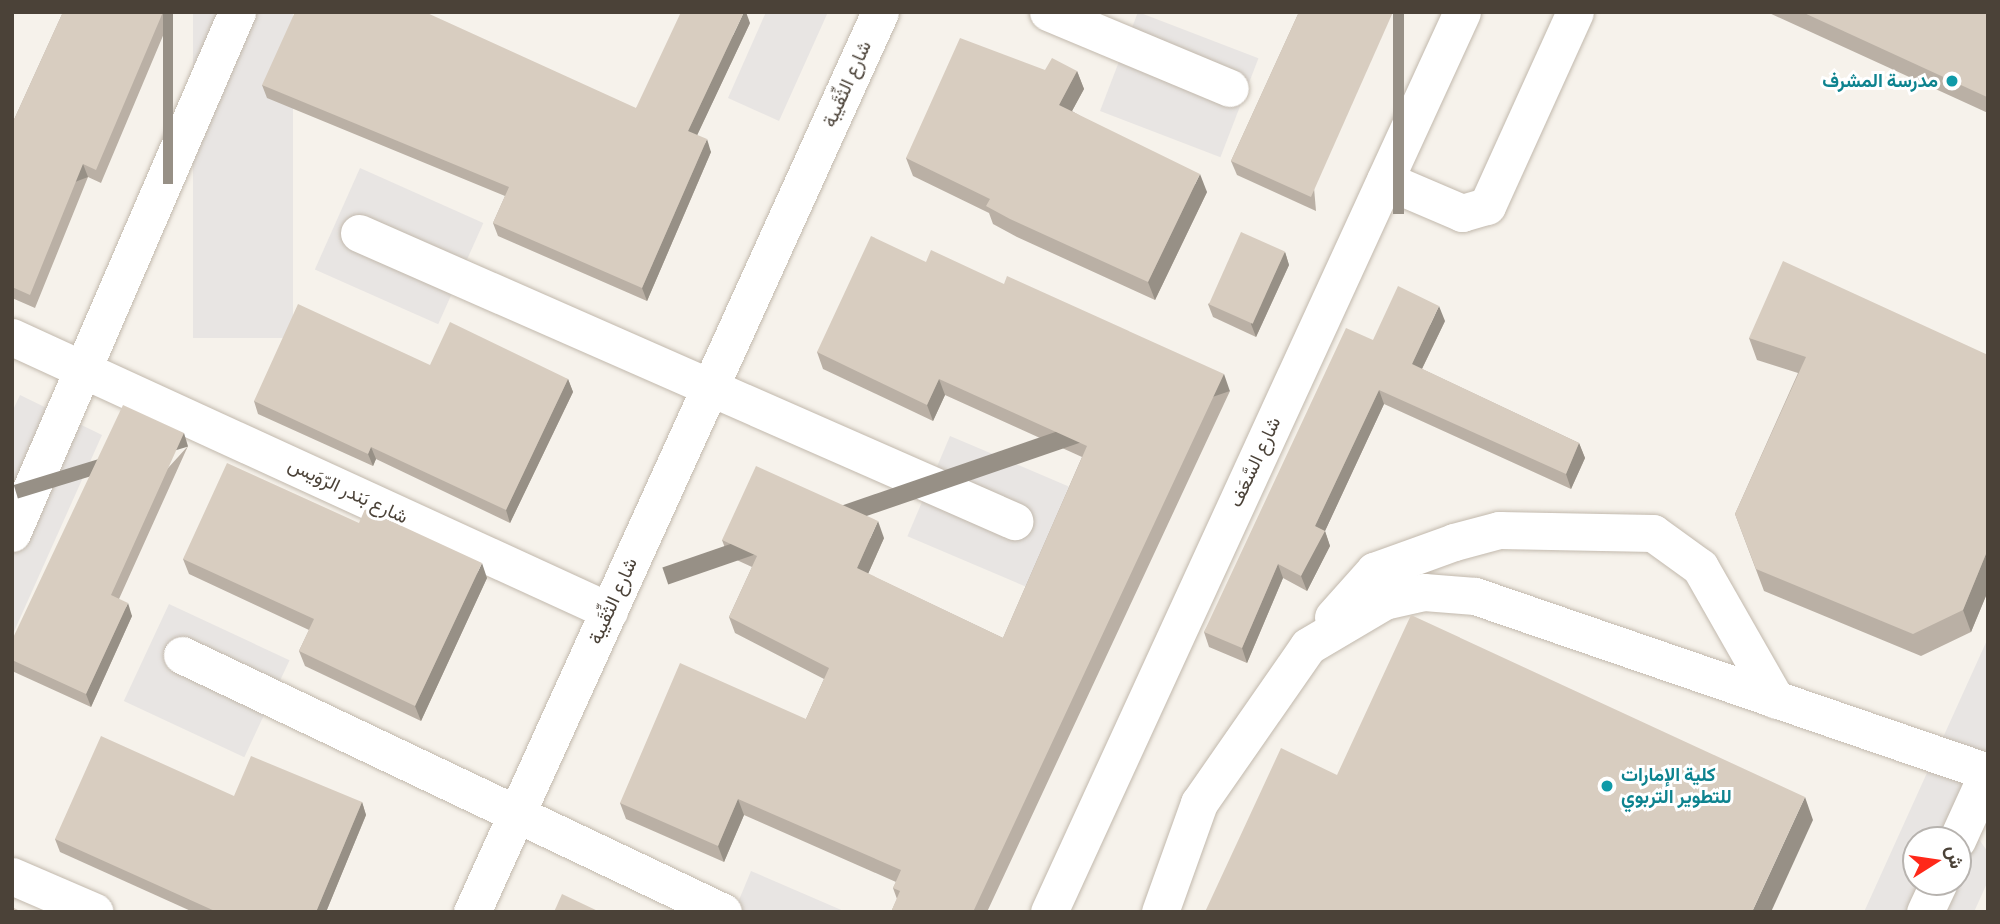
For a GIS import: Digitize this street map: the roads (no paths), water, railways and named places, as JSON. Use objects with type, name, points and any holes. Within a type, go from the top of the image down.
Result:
[{"type":"street","points":[[12,533],[87,371],[237,12]]},
{"type":"street","name":"شارع الثِّقَيبة","points":[[472,912],[880,12]]},
{"type":"street","points":[[1048,12],[1230,88]]},
{"type":"street","name":"شارع السَّعَف","points":[[1049,912],[1462,12]]},
{"type":"street","points":[[1385,180],[1462,213],[1487,206],[1575,12]]},
{"type":"street","points":[[359,233],[1014,521]]},
{"type":"street","name":"شارع بَندر الرّوَيس","points":[[12,337],[609,611]]},
{"type":"street","points":[[1160,912],[1199,803],[1308,646],[1374,571],[1454,542],[1499,530],[1653,533],[1700,567],[1776,700]]},
{"type":"street","points":[[1440,593],[1454,542]]},
{"type":"street","points":[[1308,646],[1384,601],[1440,593],[1475,596],[1988,772],[1963,826]]},
{"type":"street","points":[[181,655],[515,816],[723,912]]},
{"type":"street","points":[[12,876],[95,912]]},
{"type":"place","name":"مدرسة المشرف","points":[[1952,81]]},
{"type":"place","name":"كلية الإمارات للتطوير التربوي","points":[[1607,786]]}]
